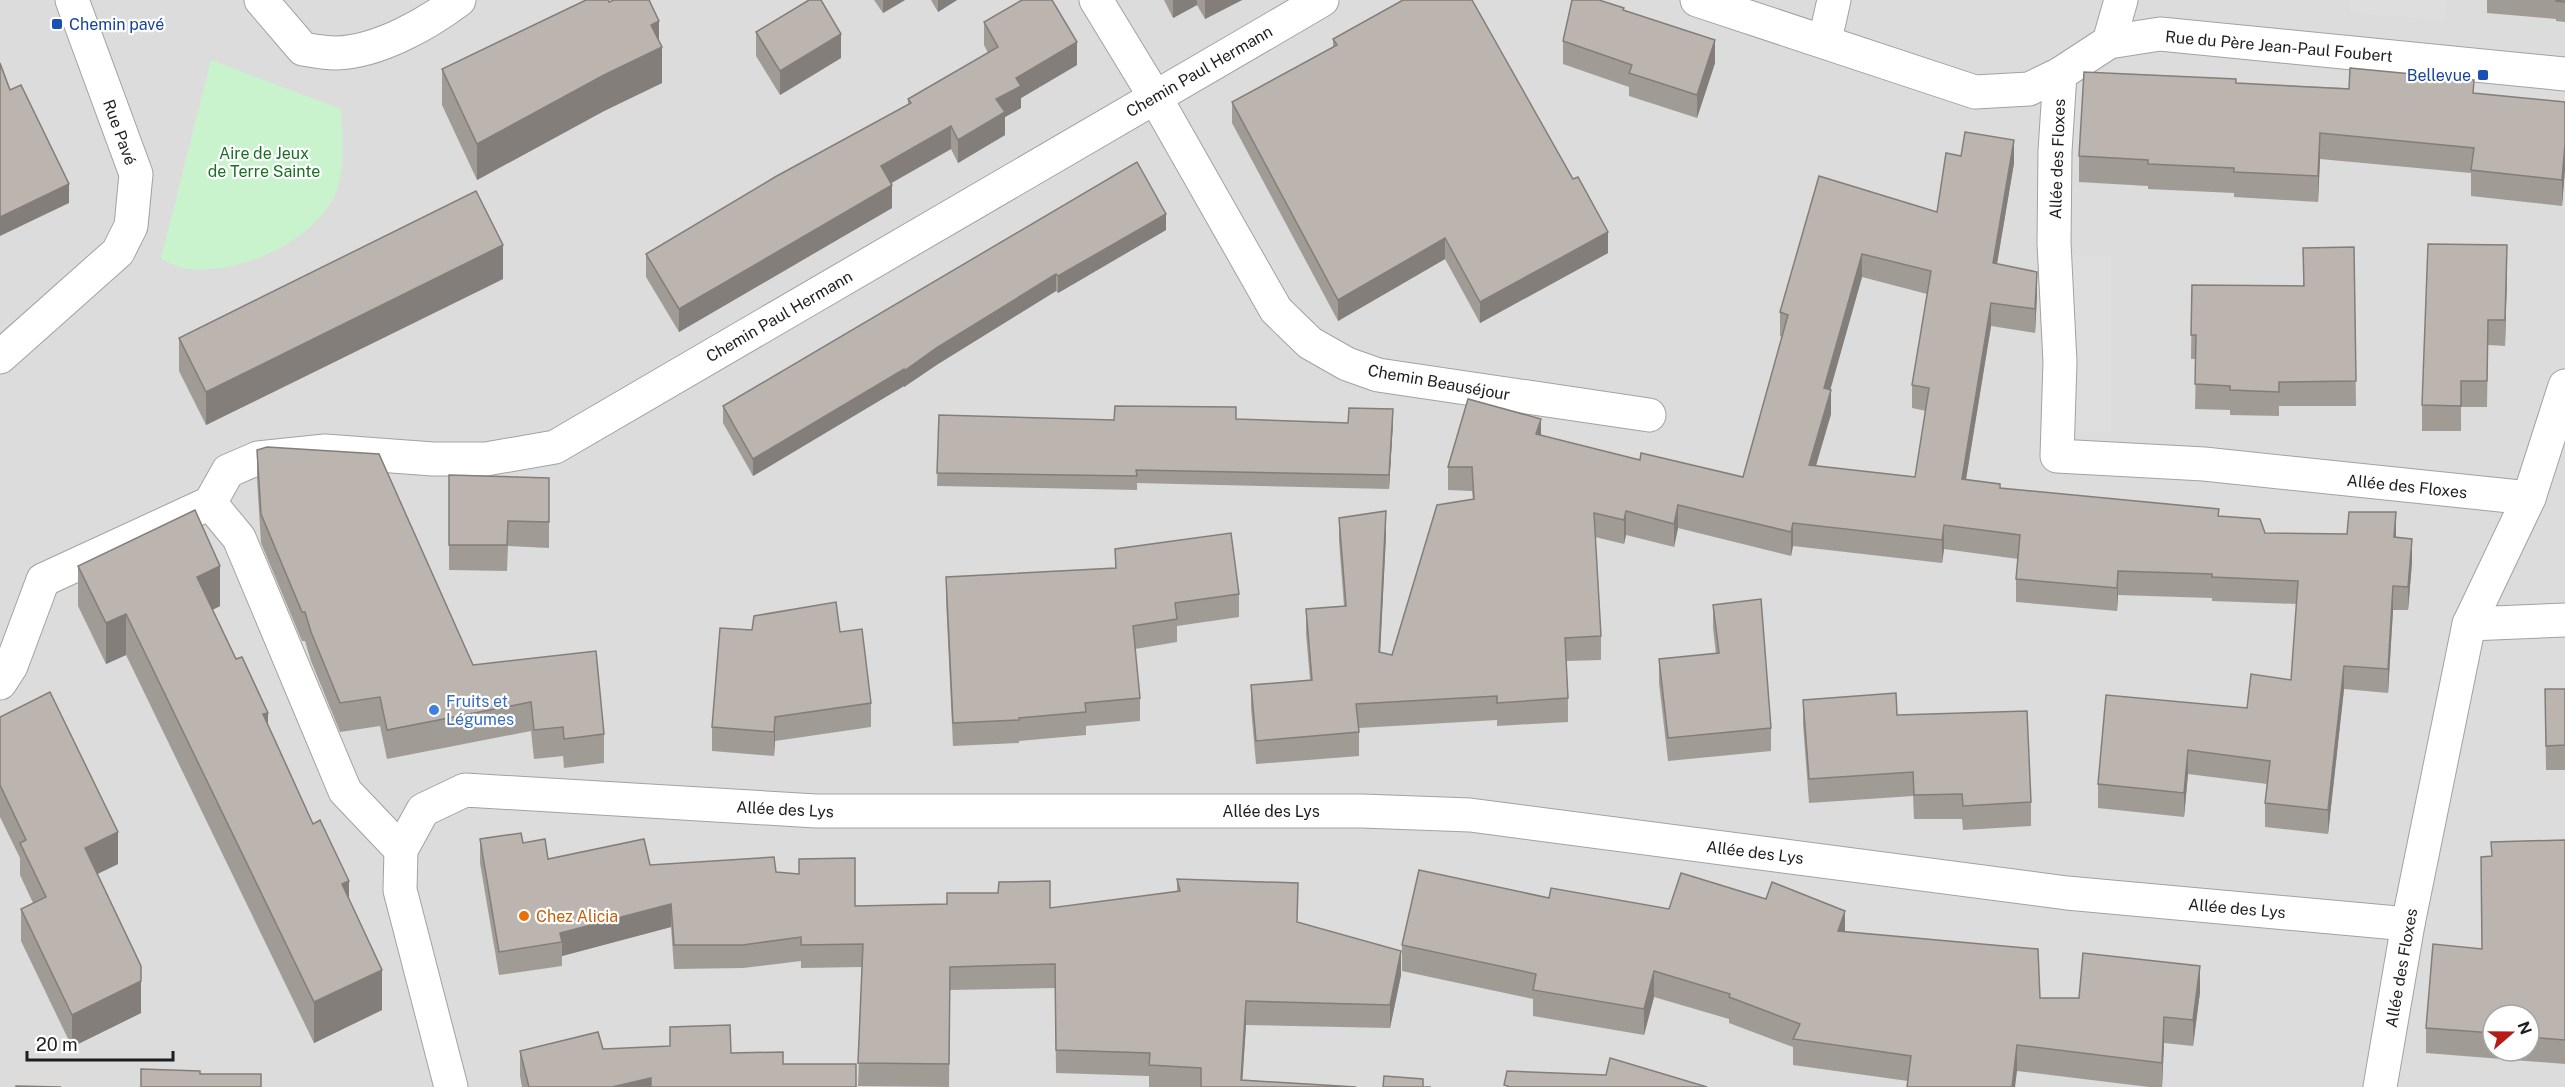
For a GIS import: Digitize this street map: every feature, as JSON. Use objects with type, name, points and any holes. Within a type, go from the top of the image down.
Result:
[{"type":"street","name":"Rue Pavé","points":[[0,357],[118,252],[130,226],[135,174],[72,0]]},
{"type":"street","points":[[261,0],[303,49],[337,53],[379,44],[416,27],[459,0]]},
{"type":"street","name":"Chemin Beauséjour","points":[[1096,0],[1155,97],[1276,310],[1310,343],[1347,364],[1378,375],[1649,415]]},
{"type":"street","name":"Chemin Paul Hermann","points":[[210,503],[228,471],[258,458],[325,451],[433,459],[486,459],[555,447],[1322,0]]},
{"type":"street","name":"Rue du Père Jean-Paul Foubert","points":[[1697,0],[1825,40],[1975,92],[2029,89],[2060,74],[2109,42],[2160,34],[2565,74]]},
{"type":"street","points":[[1825,40],[1834,0]]},
{"type":"street","points":[[2109,42],[2121,0]]},
{"type":"street","name":"Allée des Floxes","points":[[2060,74],[2055,151],[2054,231],[2060,362],[2057,456],[2204,464],[2529,498],[2469,624],[2408,924],[2380,1087]]},
{"type":"street","points":[[2529,498],[2565,386]]},
{"type":"street","points":[[0,683],[11,666],[43,580],[210,503],[239,538],[345,791],[400,850]]},
{"type":"street","points":[[2469,624],[2565,620]]},
{"type":"street","name":"Allée des Lys","points":[[451,1087],[400,890],[400,850],[423,810],[465,790],[816,811],[1362,811],[1460,814],[2067,893],[2408,924]]},
{"type":"shaded area","points":[[0,0],[2565,0],[2565,1087],[0,1087]]},
{"type":"shaded area","points":[[2351,0],[2447,0],[2445,20],[2350,13]]},
{"type":"shaded area","points":[[2070,255],[2111,256],[2111,432],[2071,432]]},
{"type":"green space","name":"Aire de Jeux de Terre Sainte","points":[[211,60],[341,109],[342,168],[333,199],[307,230],[290,242],[271,252],[231,266],[187,269],[161,259]]},
{"type":"building","points":[[586,0],[608,0],[609,2],[649,0],[659,21],[651,25],[662,47],[604,75],[477,144],[442,69]]},
{"type":"building","points":[[809,0],[821,0],[841,34],[780,71],[756,32]]},
{"type":"building","points":[[1022,0],[1052,0],[1077,42],[1016,78],[1021,86],[996,99],[1005,112],[958,140],[951,126],[881,166],[892,185],[679,309],[646,254],[775,177],[911,103],[908,99],[998,47],[984,22]]},
{"type":"building","points":[[1403,0],[1472,0],[1573,179],[1578,177],[1608,232],[1480,302],[1445,238],[1338,300],[1232,102],[1337,45],[1333,39]]},
{"type":"building","points":[[1572,0],[1599,0],[1715,40],[1697,95],[1629,73],[1632,65],[1563,41]]},
{"type":"building","points":[[0,63],[10,90],[21,85],[69,184],[0,217]]},
{"type":"building","points":[[2350,68],[2474,80],[2473,93],[2565,102],[2562,180],[2471,170],[2474,148],[2320,133],[2318,176],[2234,172],[2234,168],[2148,164],[2148,160],[2079,156],[2084,72],[2236,79],[2236,83],[2349,89]]},
{"type":"building","points":[[1965,132],[2014,140],[1993,263],[2037,272],[2035,309],[1991,303],[1962,479],[2000,484],[2000,488],[2219,509],[2218,516],[2260,519],[2265,533],[2347,534],[2349,512],[2396,512],[2394,537],[2412,539],[2408,587],[2393,586],[2388,669],[2344,666],[2328,810],[2265,803],[2270,761],[2188,750],[2184,793],[2098,784],[2106,695],[2247,708],[2251,674],[2291,680],[2298,581],[2212,577],[2212,574],[2118,571],[2117,588],[2016,579],[2020,535],[1944,525],[1942,540],[1793,523],[1791,532],[1678,505],[1674,524],[1626,511],[1624,520],[1594,513],[1601,636],[1565,638],[1568,698],[1497,703],[1497,696],[1356,704],[1359,732],[1256,741],[1251,685],[1312,680],[1306,609],[1346,606],[1339,518],[1386,511],[1379,652],[1392,655],[1437,505],[1474,499],[1472,467],[1448,467],[1468,399],[1541,419],[1536,434],[1640,460],[1641,453],[1743,477],[1788,315],[1780,312],[1819,176],[1937,212],[1946,153],[1961,156]],"holes":[[[1862,254],[1931,271],[1912,385],[1929,388],[1915,477],[1809,465],[1831,390],[1824,388]]]},
{"type":"building","points":[[1137,162],[1166,214],[1058,276],[1056,274],[938,347],[904,371],[904,369],[753,459],[723,406]]},
{"type":"building","points":[[476,191],[503,245],[206,392],[179,338]]},
{"type":"building","points":[[2428,244],[2507,245],[2505,320],[2488,320],[2487,381],[2461,381],[2461,406],[2422,405]]},
{"type":"building","points":[[2354,247],[2356,381],[2279,382],[2279,392],[2230,390],[2230,386],[2195,384],[2196,335],[2191,335],[2192,285],[2304,286],[2303,248]]},
{"type":"building","points":[[1115,406],[1236,407],[1236,419],[1348,423],[1349,408],[1393,409],[1389,475],[1136,470],[1137,476],[937,473],[939,415],[1114,420]]},
{"type":"building","points":[[267,447],[379,454],[473,665],[596,651],[604,734],[564,739],[563,727],[534,730],[531,702],[387,730],[380,697],[340,703],[305,612],[302,612],[261,514],[257,450]]},
{"type":"building","points":[[449,475],[549,478],[549,522],[508,521],[507,545],[449,545]]},
{"type":"building","points":[[195,510],[220,566],[197,577],[236,659],[242,657],[268,713],[263,714],[313,824],[320,820],[349,881],[342,884],[382,970],[314,1002],[126,614],[106,623],[78,566]]},
{"type":"building","points":[[1231,533],[1239,594],[1175,603],[1177,619],[1133,626],[1140,698],[1085,703],[1086,712],[1019,718],[1019,720],[953,723],[946,577],[1116,568],[1115,549]]},
{"type":"building","points":[[1761,599],[1771,728],[1668,738],[1659,659],[1719,653],[1713,605]]},
{"type":"building","points":[[836,602],[840,632],[862,629],[871,703],[775,717],[774,732],[712,727],[720,628],[752,630],[754,616]]},
{"type":"building","points":[[2545,689],[2565,689],[2565,745],[2546,746]]},
{"type":"building","points":[[50,692],[118,832],[85,848],[141,966],[141,981],[72,1015],[21,909],[46,897],[20,843],[26,840],[0,785],[0,717]]},
{"type":"building","points":[[1896,693],[1897,715],[2027,711],[2031,802],[1963,806],[1962,794],[1914,795],[1913,772],[1809,779],[1803,700]]},
{"type":"building","points":[[521,833],[523,843],[545,839],[548,859],[644,839],[650,865],[774,857],[776,872],[799,874],[799,859],[855,858],[855,906],[947,904],[947,893],[998,893],[999,882],[1050,881],[1050,908],[1180,891],[1177,879],[1298,883],[1297,922],[1401,951],[1390,1005],[1246,1001],[1241,1080],[1356,1087],[1201,1087],[1201,1068],[1149,1065],[1150,1053],[1056,1050],[1055,964],[950,967],[949,1064],[858,1063],[863,944],[801,945],[801,937],[743,945],[674,945],[671,904],[560,933],[562,942],[499,952],[480,839]]},
{"type":"building","points":[[2565,840],[2565,1040],[2541,1038],[2541,1003],[2481,1003],[2481,1032],[2426,1028],[2433,944],[2482,949],[2481,857],[2492,856],[2491,842]]},
{"type":"building","points":[[1419,870],[1549,898],[1551,888],[1669,909],[1681,873],[1766,899],[1772,882],[1845,911],[1838,931],[2038,949],[2040,998],[2079,998],[2083,953],[2200,966],[2193,1020],[2164,1017],[2162,1063],[2017,1045],[2012,1087],[1907,1087],[1911,1056],[1793,1039],[1800,1024],[1729,997],[1730,994],[1654,971],[1644,1009],[1533,990],[1536,974],[1402,945]]},
{"type":"building","points":[[730,1025],[731,1053],[783,1052],[783,1064],[856,1064],[856,1087],[651,1087],[651,1078],[612,1087],[529,1087],[520,1051],[598,1032],[603,1049],[670,1046],[670,1027]]},
{"type":"building","points":[[1610,1058],[1707,1087],[1510,1087],[1504,1085],[1507,1071],[1606,1075]]},
{"type":"building","points":[[141,1069],[200,1071],[200,1074],[261,1074],[261,1087],[141,1087]]},
{"type":"building","points":[[1384,1076],[1423,1079],[1423,1087],[1383,1087]]},
{"type":"place","name":"Chemin pavé","points":[[57,24]]},
{"type":"place","name":"Bellevue","points":[[2483,75]]},
{"type":"place","name":"Fruits et Légumes","points":[[434,710]]},
{"type":"place","name":"Chez Alicia","points":[[524,916]]}]
